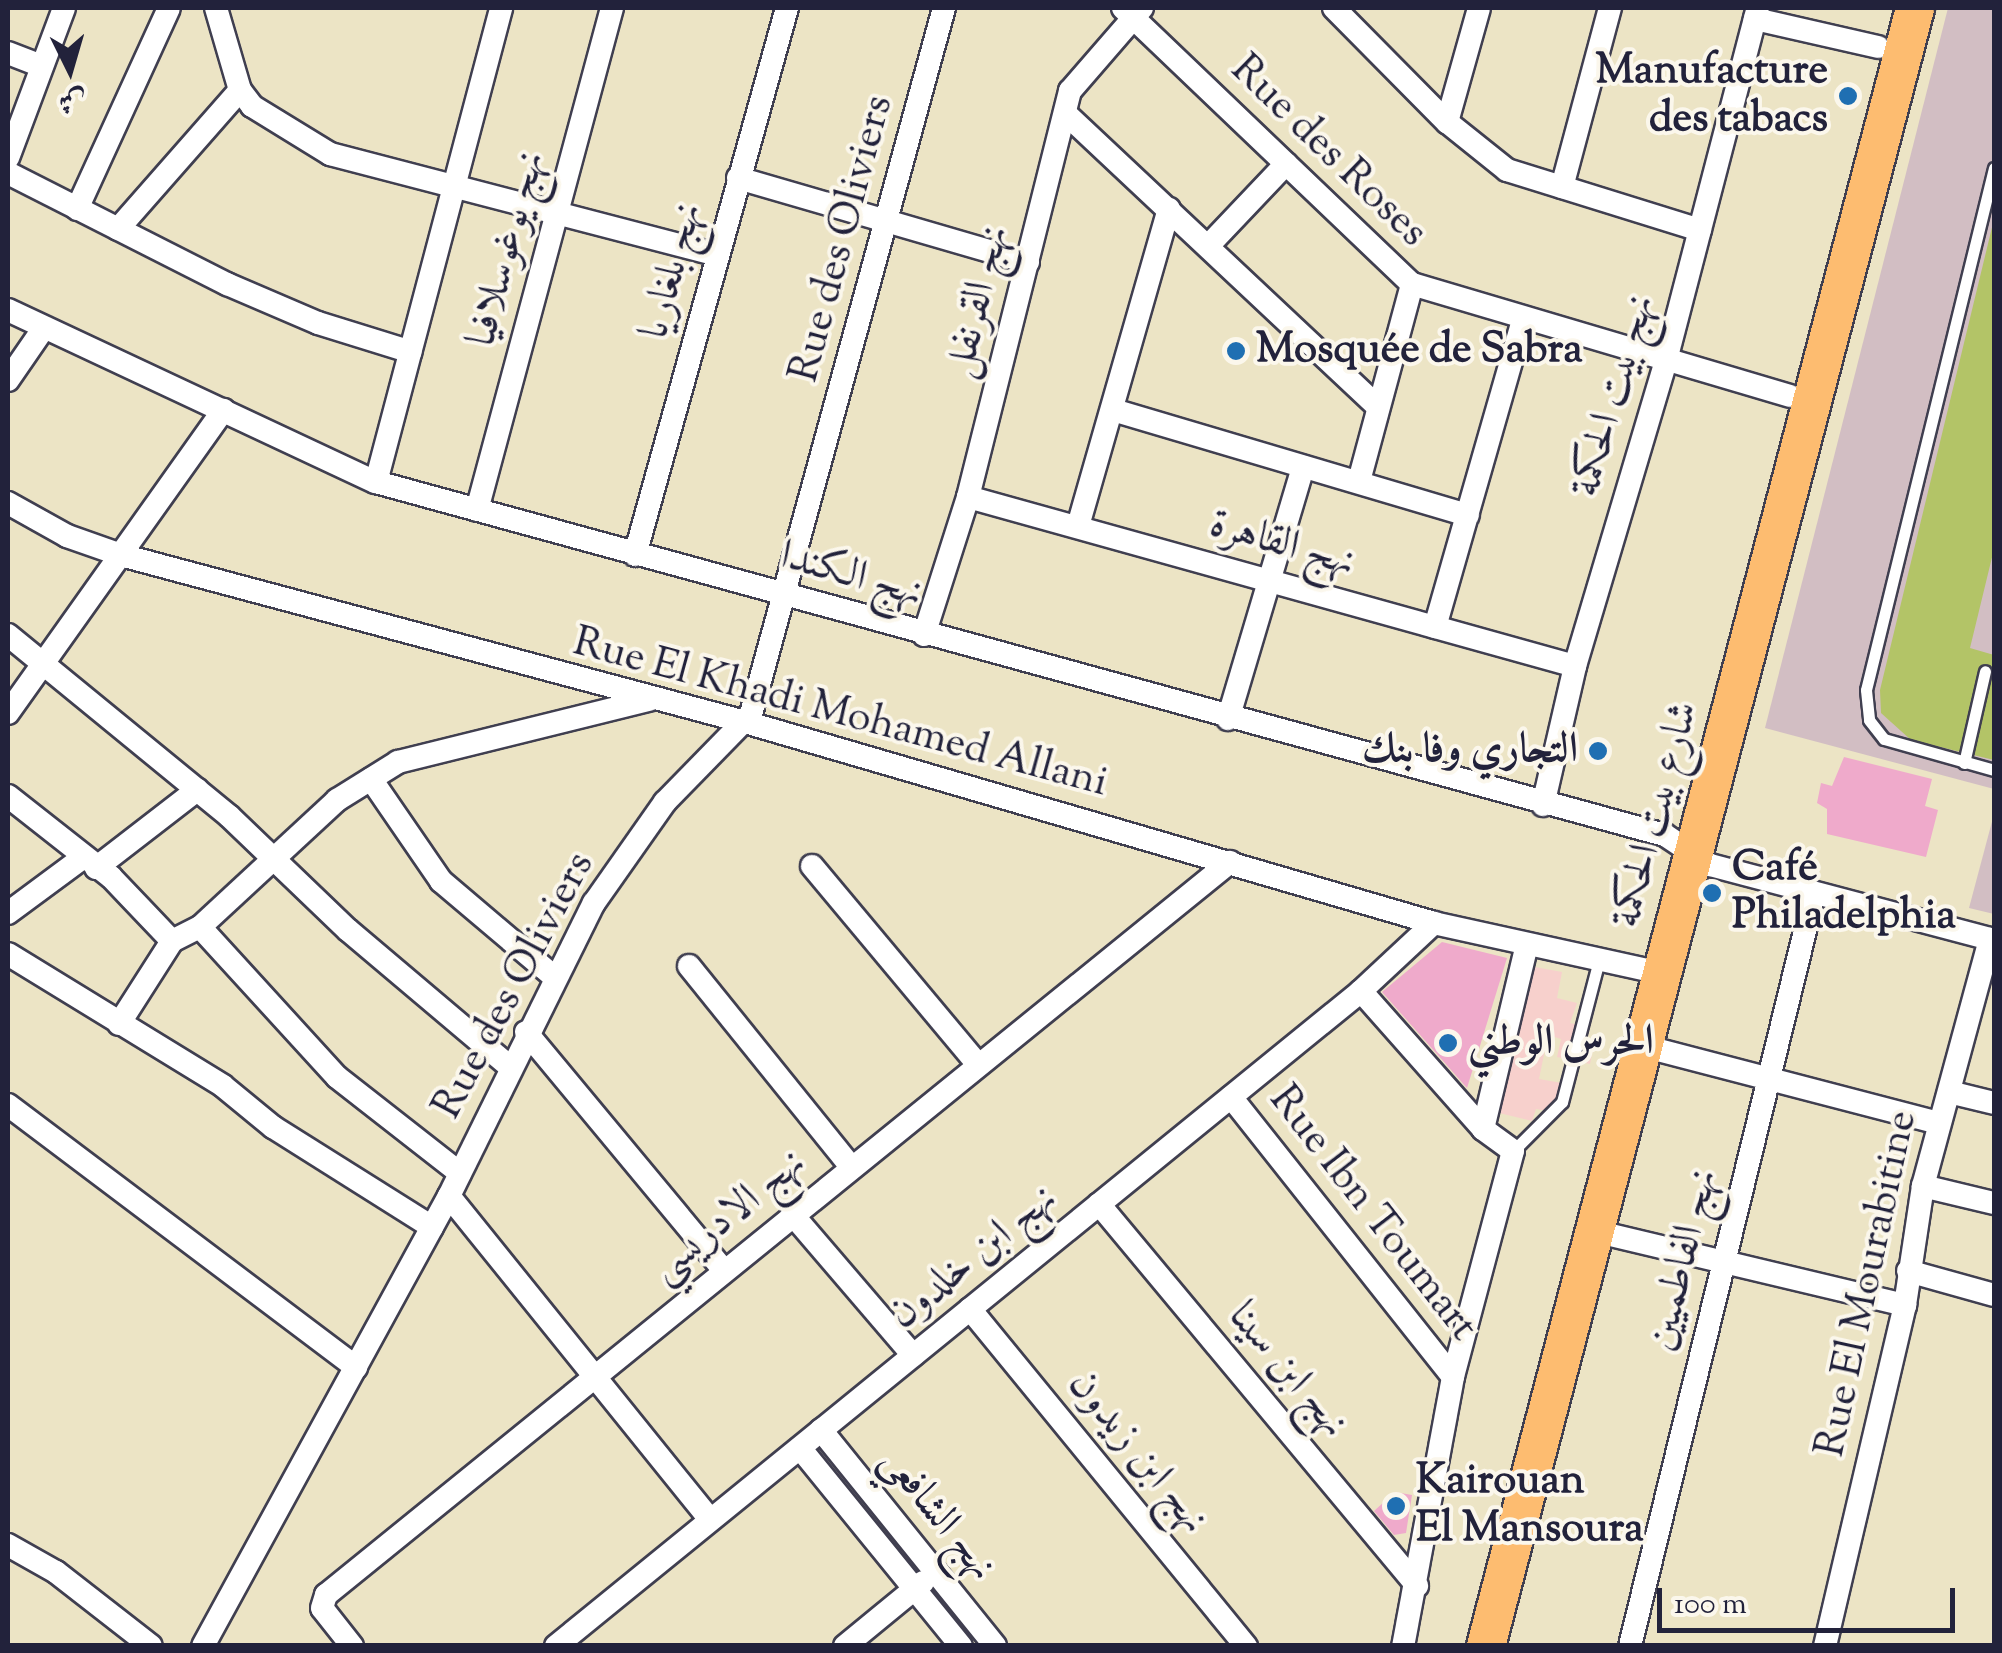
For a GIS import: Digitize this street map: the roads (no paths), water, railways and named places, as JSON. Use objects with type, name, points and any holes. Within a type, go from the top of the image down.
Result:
[{"type":"main road","name":"شارع بيت الحكمة","points":[[1685,851],[1790,396],[1889,8]]},
{"type":"main road","name":"شارع بيت الحكمة","points":[[1464,1646],[1653,971],[1915,8]]},
{"type":"main road","name":"شارع بيت الحكمة","points":[[1486,1646],[1643,1046],[1653,971]]},
{"type":"street","points":[[8,158],[64,8]]},
{"type":"street","points":[[77,209],[169,8]]},
{"type":"street","points":[[216,8],[240,90],[268,121],[330,154],[558,210],[716,255]]},
{"type":"street","points":[[376,482],[449,186],[501,8]]},
{"type":"street","name":"نهج يوغوسلافيا","points":[[477,510],[612,8]]},
{"type":"street","name":"نهج بلغاريا","points":[[635,554],[786,8]]},
{"type":"street","name":"Rue des Oliviers","points":[[202,1646],[449,1196],[554,976],[645,830],[745,722],[784,596],[944,8]]},
{"type":"street","points":[[1334,8],[1447,122],[1506,170],[1700,230]]},
{"type":"street","points":[[1447,122],[1479,8]]},
{"type":"street","points":[[1562,187],[1610,8]]},
{"type":"street","name":"نهج القرنفل","points":[[924,635],[968,497],[1065,113],[1087,64],[1132,10]]},
{"type":"street","name":"Rue des Roses","points":[[1132,10],[1412,284],[1790,396]]},
{"type":"street","points":[[1756,13],[1878,47]]},
{"type":"street","name":"نهج بيت الحكمة","points":[[1543,806],[1575,666],[1666,360],[1756,13]]},
{"type":"street","points":[[8,53],[42,66]]},
{"type":"street","points":[[118,229],[240,90]]},
{"type":"street","points":[[1065,113],[1377,406]]},
{"type":"street","points":[[1209,245],[1286,164]]},
{"type":"street","points":[[8,173],[318,323],[411,352]]},
{"type":"street","points":[[738,178],[1028,262]]},
{"type":"street","points":[[1078,526],[1169,209]]},
{"type":"street","points":[[1359,481],[1412,284]]},
{"type":"street","name":"نهج الكندا","points":[[8,310],[376,482],[1543,806],[1665,836],[1685,851],[1814,894],[1992,940]]},
{"type":"street","points":[[1436,627],[1523,320]]},
{"type":"street","points":[[8,380],[44,328]]},
{"type":"street","points":[[8,713],[222,410]]},
{"type":"street","points":[[1113,410],[1468,515]]},
{"type":"street","points":[[1228,719],[1303,467]]},
{"type":"street","name":"نهج القاهرة","points":[[968,497],[1575,666]]},
{"type":"street","name":"Rue El Khadi Mohamed Allani","points":[[8,502],[67,536],[121,555],[649,700],[745,722],[1434,923],[1653,971]]},
{"type":"street","points":[[8,636],[273,855],[348,930],[510,1067]]},
{"type":"street","points":[[119,1024],[172,940],[200,926],[273,855],[371,779],[427,752],[649,700]]},
{"type":"street","points":[[371,779],[441,881],[554,976]]},
{"type":"street","points":[[8,913],[197,790]]},
{"type":"street","points":[[8,796],[172,940]]},
{"type":"street","name":"نهج الادريسي","points":[[352,1646],[322,1608],[326,1595],[977,1062],[1230,862]]},
{"type":"street","points":[[812,866],[977,1062]]},
{"type":"street","name":"نهج الفاطميين","points":[[1630,1646],[1720,1262],[1770,1079],[1814,894]]},
{"type":"street","name":"نهج ابن خلدون","points":[[556,1646],[1361,991],[1434,923]]},
{"type":"street","points":[[200,926],[337,1077],[460,1173]]},
{"type":"street","name":"Rue El Mourabitine","points":[[1825,1646],[1905,1306],[1924,1186],[1992,940]]},
{"type":"street","points":[[1483,1129],[1527,944]]},
{"type":"street","points":[[8,954],[432,1227]]},
{"type":"street","points":[[690,966],[851,1166]]},
{"type":"street","points":[[1361,991],[1483,1129],[1513,1150],[1453,1377],[1403,1646]]},
{"type":"street","points":[[526,1032],[723,1269]]},
{"type":"street","points":[[1643,1046],[1940,1123]]},
{"type":"street","points":[[1949,1092],[1994,1103]]},
{"type":"street","name":"Rue Ibn Toumart","points":[[1232,1097],[1453,1377]]},
{"type":"street","points":[[8,1105],[356,1367]]},
{"type":"street","points":[[1924,1186],[1994,1203]]},
{"type":"street","points":[[449,1196],[710,1520]]},
{"type":"street","name":"نهج ابن سينا","points":[[1099,1204],[1417,1586]]},
{"type":"street","points":[[792,1214],[913,1355]]},
{"type":"street","points":[[1594,1232],[1905,1306]]},
{"type":"street","points":[[1908,1272],[1994,1295]]},
{"type":"street","name":"نهج ابن زيدون","points":[[970,1308],[1246,1646]]},
{"type":"street","name":"نهج الشافعي","points":[[821,1430],[995,1646]]},
{"type":"street","name":"نهج الشافعي","points":[[800,1448],[961,1646]]},
{"type":"street","points":[[8,1545],[56,1572],[151,1646]]},
{"type":"street","points":[[844,1646],[935,1573]]},
{"type":"lane","points":[[1994,168],[1866,690],[1868,720],[1884,738],[1994,770]]},
{"type":"lane","points":[[1964,763],[1986,672]]},
{"type":"lane","points":[[1513,1150],[1562,1102],[1600,960]]},
{"type":"place","name":"Manufacture des tabacs","points":[[1848,96]]},
{"type":"place","name":"Mosquée de Sabra","points":[[1236,351]]},
{"type":"place","name":"التجاري وفا بنك","points":[[1598,751]]},
{"type":"place","name":"Café Philadelphia","points":[[1712,893]]},
{"type":"place","name":"الحرس الوطني","points":[[1448,1043]]},
{"type":"place","name":"Kairouan El Mansoura","points":[[1396,1506]]}]
